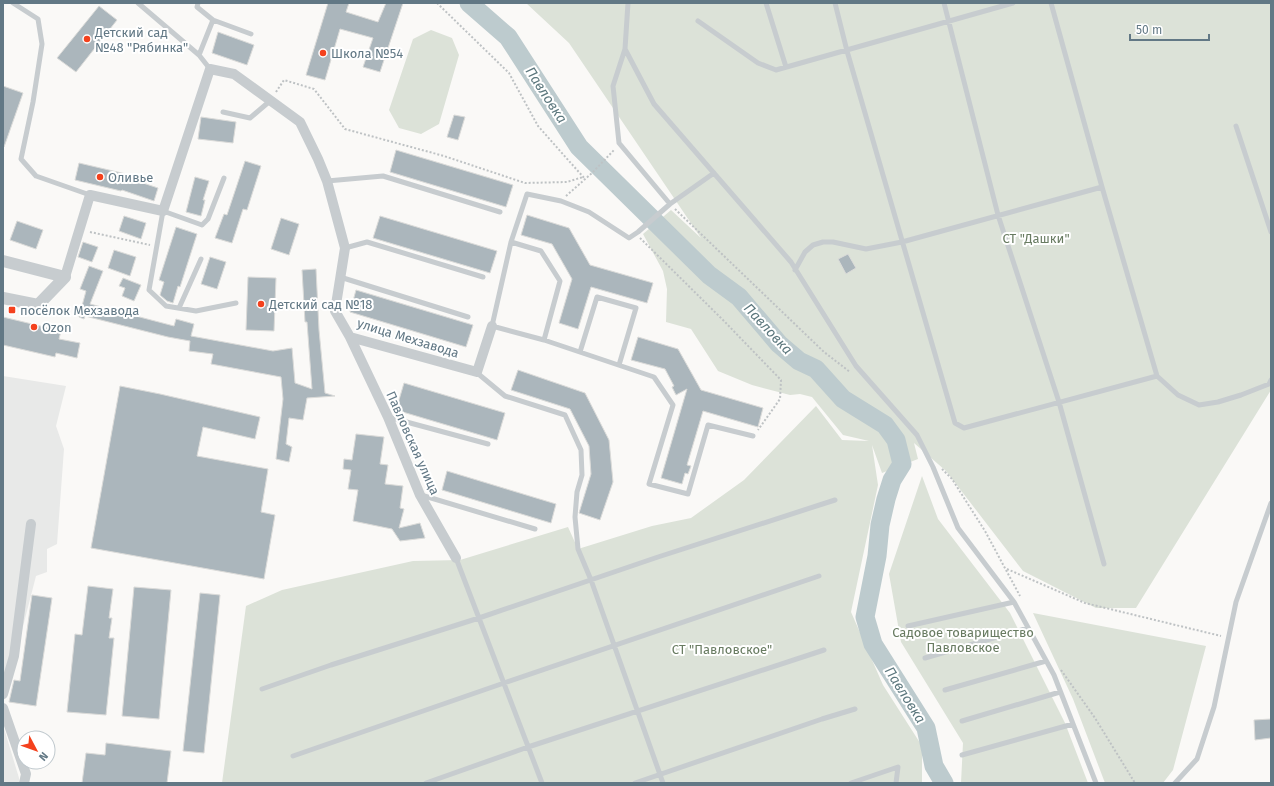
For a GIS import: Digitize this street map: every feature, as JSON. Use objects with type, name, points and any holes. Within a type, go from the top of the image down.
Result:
[{"type":"street","points":[[3,298],[38,305],[65,277],[90,195],[163,211],[210,69]]},
{"type":"street","name":"улица Мехзавода","points":[[210,69],[234,74],[300,122],[318,159],[327,182],[345,248],[335,311],[350,337],[476,372]]},
{"type":"street","points":[[3,261],[65,277]]},
{"type":"street","points":[[476,372],[492,326]]},
{"type":"street","name":"Павловская улица","points":[[350,337],[388,417],[420,495],[456,558]]},
{"type":"street","points":[[3,694],[14,656],[31,524]]},
{"type":"street","points":[[3,708],[26,774],[24,783]]},
{"type":"lane","points":[[13,3],[38,19],[42,44],[33,102],[21,158],[36,176],[90,195]]},
{"type":"lane","points":[[138,3],[198,55],[210,69]]},
{"type":"lane","points":[[198,3],[197,7],[213,20],[251,34]]},
{"type":"lane","points":[[628,3],[625,49],[613,86],[619,143],[670,204]]},
{"type":"lane","points":[[766,3],[786,67]]},
{"type":"lane","points":[[835,3],[847,51],[955,423],[964,428],[1157,376]]},
{"type":"lane","points":[[944,3],[998,215],[1059,402],[1104,564]]},
{"type":"lane","points":[[698,21],[758,63],[776,70],[1013,3]]},
{"type":"lane","points":[[1051,3],[1102,187],[1157,376],[1178,395],[1199,405],[1218,402],[1241,395],[1268,384],[1271,380]]},
{"type":"lane","points":[[198,55],[213,20]]},
{"type":"lane","points":[[625,49],[654,104],[791,262],[856,366],[917,435],[933,467],[958,528],[1014,602],[1054,675],[1096,783]]},
{"type":"lane","points":[[223,112],[250,118],[270,101]]},
{"type":"lane","points":[[1236,126],[1271,232]]},
{"type":"lane","points":[[714,173],[670,204],[637,233],[629,238],[589,212],[561,200],[527,194],[511,242],[492,326],[544,340],[654,377],[673,405],[649,484],[688,494],[708,425],[753,436]]},
{"type":"lane","points":[[327,182],[383,176],[500,212]]},
{"type":"lane","points":[[224,178],[208,220],[202,225],[163,211],[149,290],[166,306],[196,311],[236,303]]},
{"type":"lane","points":[[795,270],[805,252],[813,246],[823,242],[833,242],[866,249],[902,242],[1102,187]]},
{"type":"lane","points":[[345,248],[367,242],[483,277]]},
{"type":"lane","points":[[511,242],[541,251],[560,281],[544,340]]},
{"type":"lane","points":[[179,308],[200,259]]},
{"type":"lane","points":[[340,277],[468,317]]},
{"type":"lane","points":[[580,352],[597,297],[636,308],[619,365]]},
{"type":"lane","points":[[476,372],[505,396],[565,415],[581,450],[582,475],[577,492],[575,517],[578,549],[591,580],[663,783]]},
{"type":"lane","points":[[388,417],[488,444]]},
{"type":"lane","points":[[420,495],[535,529]]},
{"type":"lane","points":[[262,690],[387,646],[479,618],[658,557],[835,500]]},
{"type":"lane","points":[[1175,783],[1197,759],[1214,707],[1236,602],[1271,503]]},
{"type":"lane","points":[[456,558],[542,783]]},
{"type":"lane","points":[[293,756],[819,576]]},
{"type":"lane","points":[[908,626],[1014,602]]},
{"type":"lane","points":[[925,658],[1028,628]]},
{"type":"lane","points":[[426,783],[528,747],[824,650]]},
{"type":"lane","points":[[945,690],[1046,661]]},
{"type":"lane","points":[[962,721],[1060,692]]},
{"type":"lane","points":[[635,783],[855,709]]},
{"type":"lane","points":[[962,755],[1073,724]]},
{"type":"lane","points":[[851,783],[898,767],[896,783]]},
{"type":"path","points":[[437,3],[509,73],[538,126],[584,178]]},
{"type":"path","points":[[270,101],[284,80],[314,89],[345,129],[444,156],[525,183],[567,182],[584,178]]},
{"type":"path","points":[[561,200],[610,155]]},
{"type":"path","points":[[670,204],[824,352],[855,376]]},
{"type":"path","points":[[79,230],[157,246]]},
{"type":"path","points":[[637,233],[781,380],[780,399],[753,436]]},
{"type":"path","points":[[938,464],[952,479],[985,531],[1020,596]]},
{"type":"path","points":[[1006,569],[1085,603],[1228,637]]},
{"type":"path","points":[[1061,669],[1095,718],[1135,783]]},
{"type":"shaded area","points":[[3,376],[66,386],[56,426],[64,449],[57,544],[47,549],[47,572],[36,576],[3,704]]},
{"type":"shaded area","points":[[3,725],[19,778],[19,783],[3,783]]},
{"type":"green space","name":"СТ \"Дашки\"","points":[[526,3],[1271,3],[1271,390],[1136,608],[1096,608],[1023,571],[946,471],[914,443],[918,459],[882,473],[872,445],[878,485],[851,612],[883,685],[922,746],[922,783],[222,783],[246,606],[282,590],[413,561],[460,560],[568,527],[578,549],[652,526],[691,518],[744,480],[816,406],[842,440],[869,441],[843,435],[812,397],[800,394],[790,395],[752,385],[718,371],[691,329],[666,322],[667,289],[663,271],[643,234],[671,210],[701,238],[569,43]]},
{"type":"green space","points":[[431,30],[452,38],[459,55],[439,124],[421,134],[399,128],[389,110],[413,39]]},
{"type":"green space","name":"Садовое товарищество Павловское","points":[[922,476],[938,519],[1010,613],[1065,723],[1088,783],[961,783],[963,743],[901,642],[889,574]]},
{"type":"green space","points":[[1033,613],[1206,646],[1173,770],[1163,783],[1105,783],[1073,699]]},
{"type":"building","name":"Школа №54","points":[[328,3],[349,3],[346,12],[378,22],[386,3],[403,3],[380,72],[363,67],[373,38],[340,29],[325,80],[306,75]]},
{"type":"building","name":"Детский сад №48 \"Рябинка\"","points":[[99,6],[117,20],[76,72],[57,58]]},
{"type":"building","points":[[218,32],[254,45],[247,65],[212,53]]},
{"type":"building","points":[[3,86],[23,93],[4,147],[3,146]]},
{"type":"building","points":[[454,115],[465,117],[458,140],[447,137]]},
{"type":"building","points":[[201,117],[236,122],[233,143],[198,139]]},
{"type":"building","points":[[396,150],[513,185],[506,207],[390,172]]},
{"type":"building","points":[[245,161],[261,166],[247,210],[243,209],[232,243],[215,238],[224,214],[227,215]]},
{"type":"building","name":"Оливье","points":[[79,163],[126,174],[125,177],[158,188],[154,201],[122,190],[75,180]]},
{"type":"building","points":[[195,177],[209,181],[203,200],[205,200],[201,216],[186,212]]},
{"type":"building","points":[[527,215],[569,228],[590,265],[653,283],[647,303],[591,287],[578,329],[559,323],[572,279],[552,244],[521,235]]},
{"type":"building","points":[[124,216],[146,223],[141,239],[119,231]]},
{"type":"building","points":[[380,216],[497,251],[490,273],[373,238]]},
{"type":"building","points":[[281,218],[299,224],[289,255],[271,249]]},
{"type":"building","points":[[17,221],[43,230],[36,249],[10,240]]},
{"type":"building","points":[[176,227],[197,234],[180,287],[178,286],[173,303],[167,301],[160,295],[164,282],[159,280]]},
{"type":"building","points":[[83,242],[98,247],[92,262],[78,257]]},
{"type":"building","points":[[114,250],[136,257],[130,276],[108,268]]},
{"type":"building","points":[[848,254],[856,268],[846,274],[838,259]]},
{"type":"building","points":[[210,257],[226,262],[217,289],[201,284]]},
{"type":"building","points":[[89,266],[103,271],[90,304],[174,326],[176,319],[194,324],[191,336],[273,351],[292,348],[295,383],[312,389],[307,322],[305,322],[302,270],[316,269],[319,330],[325,393],[335,396],[307,398],[303,420],[289,418],[286,444],[292,447],[289,462],[276,459],[283,399],[281,377],[211,364],[213,354],[189,351],[190,341],[168,337],[85,316],[84,319],[79,317],[86,291],[80,289]]},
{"type":"building","name":"Детский сад №18","points":[[248,277],[276,278],[274,331],[246,330]]},
{"type":"building","points":[[123,278],[141,285],[134,301],[122,296],[125,288],[119,286]]},
{"type":"building","points":[[356,290],[473,325],[466,347],[350,312]]},
{"type":"building","points":[[3,317],[61,331],[59,339],[80,343],[77,358],[56,353],[55,357],[3,345]]},
{"type":"building","points":[[638,337],[678,349],[701,390],[763,408],[758,427],[703,411],[687,465],[691,466],[688,474],[685,473],[682,484],[661,478],[687,389],[676,395],[672,387],[674,386],[665,369],[631,360]]},
{"type":"building","points":[[518,370],[585,393],[609,440],[613,482],[600,520],[579,513],[591,474],[589,446],[570,409],[511,390]]},
{"type":"building","points":[[404,383],[505,413],[497,440],[396,410]]},
{"type":"building","points":[[120,386],[260,417],[255,439],[203,427],[197,456],[268,469],[261,512],[275,515],[264,579],[91,548]]},
{"type":"building","points":[[356,434],[384,437],[380,464],[388,465],[385,484],[403,486],[400,508],[404,509],[399,528],[420,523],[425,538],[400,541],[392,529],[353,521],[358,490],[348,489],[351,470],[343,469],[344,459],[352,460]]},
{"type":"building","points":[[447,471],[556,504],[551,523],[442,490]]},
{"type":"building","points":[[88,586],[113,589],[109,618],[112,618],[109,638],[114,638],[106,715],[67,712],[75,634],[82,635]]},
{"type":"building","points":[[134,587],[171,590],[159,719],[122,716]]},
{"type":"building","points":[[200,593],[220,595],[204,753],[183,751]]},
{"type":"building","points":[[32,595],[52,598],[36,706],[9,702],[14,680],[20,681]]},
{"type":"building","points":[[1271,719],[1271,738],[1255,740],[1254,720]]},
{"type":"building","points":[[106,743],[171,751],[167,783],[82,783],[86,753],[105,755]]},
{"type":"waterway","name":"Павловка","points":[[469,3],[508,37],[579,147],[709,275],[739,297],[779,344],[799,361],[816,369],[843,399],[885,425],[896,440],[902,464],[892,480],[886,499],[880,525],[877,556],[865,617],[873,644],[926,728],[934,766],[944,783]]},
{"type":"place","name":"Детский сад №48 \"Рябинка\"","points":[[87,39]]},
{"type":"place","name":"Школа №54","points":[[323,53]]},
{"type":"place","name":"Оливье","points":[[100,177]]},
{"type":"place","name":"Детский сад №18","points":[[261,304]]},
{"type":"place","name":"посёлок Мехзавода","points":[[12,310]]},
{"type":"place","name":"Ozon","points":[[34,327]]},
{"type":"park label","name":"СТ \"Павловское\"","points":[[722,649]]}]
